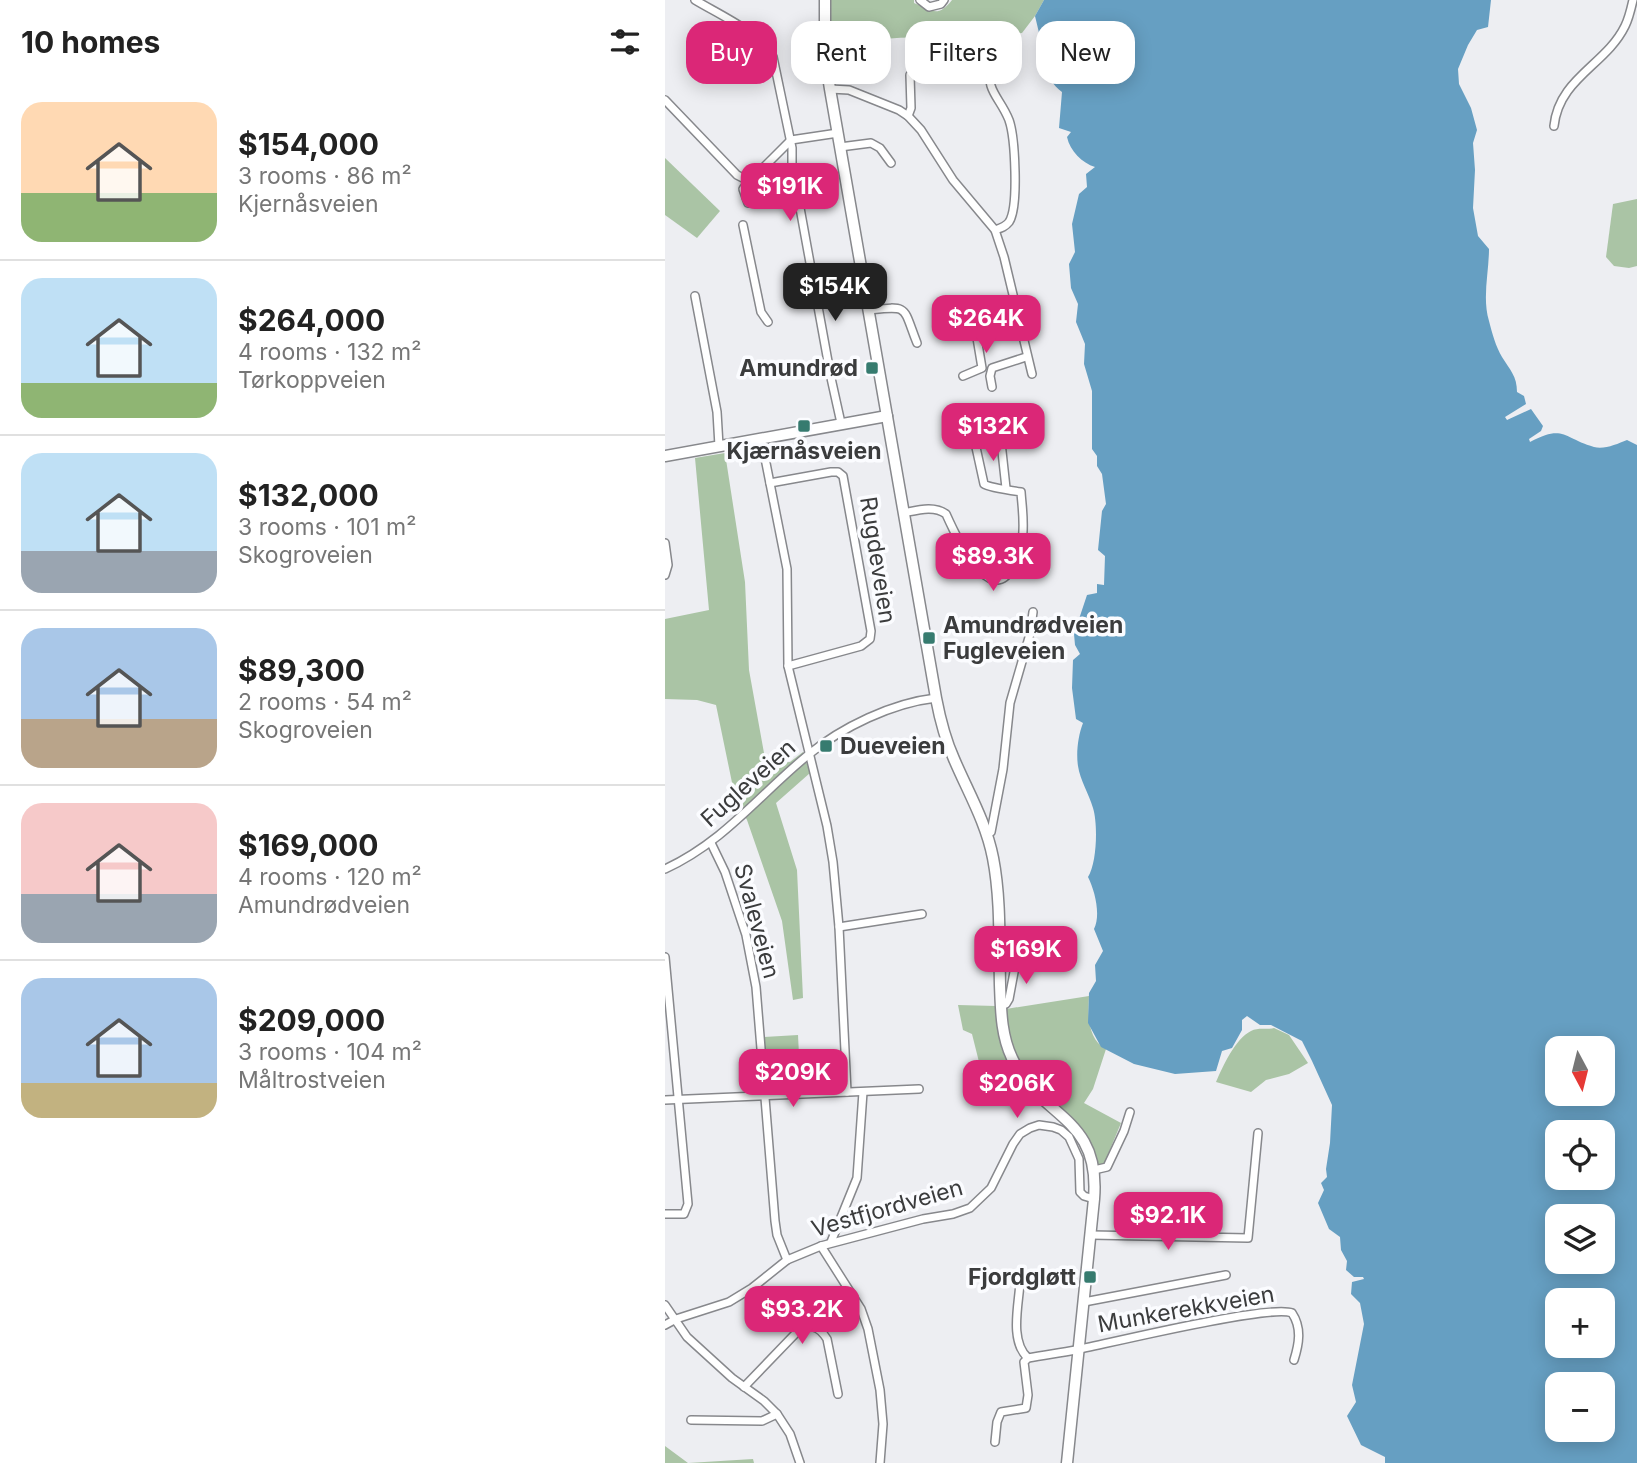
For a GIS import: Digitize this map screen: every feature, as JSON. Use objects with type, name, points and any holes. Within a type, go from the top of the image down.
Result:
[{"type":"main road","points":[[825,0],[825,57],[830,89],[936,698],[947,743],[987,835],[996,877],[1001,1005],[1007,1046],[1017,1069],[1030,1085],[1078,1132],[1089,1149],[1094,1170]]},
{"type":"main road","points":[[665,456],[887,416]]},
{"type":"main road","name":"Munkerekkveien","points":[[1067,1463],[1091,1234],[1094,1170]]},
{"type":"street","points":[[695,0],[755,37],[769,49],[775,64],[841,423]]},
{"type":"street","points":[[920,0],[929,7],[941,5],[944,0]]},
{"type":"street","points":[[1555,125],[1559,101],[1615,41],[1625,27],[1633,0]]},
{"type":"street","points":[[908,116],[911,108],[910,84]]},
{"type":"street","points":[[990,84],[1009,120],[1015,160],[1011,217],[1005,226],[995,230]]},
{"type":"street","points":[[830,89],[849,90],[908,116],[921,130],[954,180],[995,230],[1032,374]]},
{"type":"street","points":[[665,100],[737,175],[749,181]]},
{"type":"street","points":[[748,203],[743,188],[791,140],[838,133]]},
{"type":"street","points":[[840,147],[871,143],[880,148],[891,163]]},
{"type":"street","points":[[743,225],[761,312],[768,322]]},
{"type":"street","points":[[695,296],[717,412],[719,446]]},
{"type":"street","points":[[868,310],[895,307],[903,310],[918,343]]},
{"type":"street","points":[[963,376],[982,368],[974,320],[1017,311]]},
{"type":"street","points":[[992,387],[992,368],[1026,357]]},
{"type":"street","points":[[998,415],[1006,488]]},
{"type":"street","points":[[904,513],[930,509],[942,511],[946,514],[961,547],[979,570],[992,579],[1003,578],[1009,574],[1022,542],[1021,492],[1006,488],[989,488],[984,484],[972,429]]},
{"type":"street","points":[[761,438],[787,573],[788,666],[832,850],[839,927],[847,1092]]},
{"type":"street","name":"Rugdeveien","points":[[770,483],[831,471],[843,476],[871,631],[870,639],[861,646],[788,666]]},
{"type":"street","points":[[665,543],[668,565],[665,575]]},
{"type":"street","points":[[987,835],[991,832],[1003,769],[1010,703],[1030,634],[1033,612]]},
{"type":"street","name":"Fugleveien","points":[[665,869],[711,844],[809,754],[845,730],[915,702],[936,698]]},
{"type":"street","name":"Svaleveien","points":[[711,844],[725,872],[749,946],[758,1003],[775,1221],[777,1236],[787,1260]]},
{"type":"street","points":[[839,927],[922,914]]},
{"type":"street","points":[[1001,1005],[1006,1004],[1009,999],[1020,940]]},
{"type":"street","points":[[665,958],[688,1204],[684,1214],[665,1214]]},
{"type":"street","points":[[665,1100],[919,1089]]},
{"type":"street","points":[[831,1242],[857,1178],[863,1092]]},
{"type":"street","points":[[1094,1170],[1107,1167],[1124,1131],[1129,1112]]},
{"type":"street","name":"Vestfjordveien","points":[[665,1325],[675,1319],[729,1302],[752,1288],[787,1260],[831,1242],[970,1208],[991,1188],[1020,1134],[1039,1125],[1061,1130],[1069,1138],[1079,1160],[1080,1192],[1094,1199]]},
{"type":"street","points":[[1091,1234],[1248,1238],[1258,1133]]},
{"type":"street","points":[[821,1246],[866,1321],[881,1397],[883,1424],[880,1463]]},
{"type":"street","name":"Munkerekkveien","points":[[1084,1302],[1226,1275]]},
{"type":"street","points":[[995,1442],[1001,1412],[1026,1408],[1028,1395],[1024,1362],[1028,1357],[1022,1351],[1017,1324],[1020,1282]]},
{"type":"street","points":[[665,1305],[687,1337],[777,1414],[790,1434],[800,1463]]},
{"type":"street","name":"Munkerekkveien","points":[[1028,1357],[1198,1324],[1283,1311],[1292,1313],[1298,1324],[1299,1342],[1294,1360]]},
{"type":"street","points":[[744,1387],[802,1327],[811,1326],[823,1333],[827,1339],[838,1394]]},
{"type":"street","points":[[691,1420],[762,1421],[777,1414]]},
{"type":"green space","points":[[829,0],[914,0],[914,3],[939,11],[952,0],[1044,0],[1022,33],[1022,21],[905,21],[905,37],[891,38],[891,21],[829,21]]},
{"type":"green space","points":[[665,158],[720,211],[697,238],[665,215]]},
{"type":"green space","points":[[1637,199],[1637,266],[1614,266],[1606,257],[1613,204]]},
{"type":"green space","points":[[725,453],[745,582],[749,670],[766,764],[790,762],[803,752],[810,773],[776,803],[797,870],[803,998],[793,1000],[782,921],[747,820],[735,797],[716,705],[697,700],[665,699],[665,619],[709,610],[695,458]]},
{"type":"green space","points":[[1089,996],[1092,1033],[1106,1049],[1093,1089],[1084,1103],[1121,1123],[1104,1164],[1097,1168],[1090,1144],[1084,1135],[1027,1076],[1013,1052],[1007,1033],[1006,1009]]},
{"type":"green space","points":[[958,1005],[996,1006],[1002,1048],[1009,1065],[1023,1085],[1005,1094],[981,1070],[972,1034],[963,1030]]},
{"type":"green space","points":[[1274,1028],[1289,1035],[1308,1063],[1289,1074],[1266,1080],[1251,1092],[1216,1082],[1230,1054],[1245,1035],[1257,1029]]},
{"type":"green space","points":[[798,1035],[799,1055],[765,1057],[764,1037]]},
{"type":"green space","points":[[665,1446],[688,1463],[665,1463]]},
{"type":"green space","points":[[753,1459],[754,1463],[688,1463]]},
{"type":"water","points":[[1044,0],[1491,0],[1488,27],[1477,30],[1458,69],[1459,84],[1471,108],[1477,130],[1473,143],[1473,208],[1478,236],[1489,249],[1487,312],[1498,349],[1514,377],[1517,392],[1524,396],[1526,404],[1505,417],[1507,420],[1531,409],[1543,426],[1541,431],[1529,439],[1530,442],[1557,433],[1598,448],[1627,440],[1637,445],[1637,1463],[1385,1463],[1385,1457],[1361,1445],[1347,1416],[1356,1402],[1352,1385],[1364,1324],[1360,1303],[1351,1294],[1352,1282],[1364,1279],[1354,1277],[1346,1270],[1347,1261],[1341,1250],[1340,1237],[1329,1229],[1318,1203],[1324,1190],[1321,1183],[1327,1177],[1332,1105],[1302,1041],[1271,1025],[1260,1025],[1247,1016],[1242,1020],[1242,1030],[1232,1048],[1222,1051],[1216,1071],[1175,1074],[1134,1064],[1101,1047],[1088,1023],[1089,993],[1096,981],[1095,965],[1103,951],[1094,929],[1096,903],[1088,877],[1095,853],[1095,815],[1078,766],[1078,745],[1083,723],[1076,719],[1072,688],[1073,660],[1080,654],[1075,645],[1074,634],[1087,595],[1097,593],[1097,584],[1104,585],[1105,556],[1098,550],[1102,511],[1106,504],[1102,474],[1092,449],[1092,391],[1084,364],[1085,344],[1076,322],[1078,304],[1071,288],[1069,264],[1075,252],[1072,224],[1079,194],[1087,187],[1086,174],[1095,167],[1074,152],[1067,137],[1071,132],[1059,128],[1062,92],[1053,84],[1135,84],[1135,21],[1036,21],[1035,16]]},
{"type":"place","name":"Amundrød","points":[[872,368]]},
{"type":"place","name":"Kjærnåsveien","points":[[804,426]]},
{"type":"place","name":"Amundrødveien Fugleveien","points":[[929,638]]},
{"type":"place","name":"Dueveien","points":[[826,746]]},
{"type":"place","name":"Fjordgløtt","points":[[1090,1277]]}]
